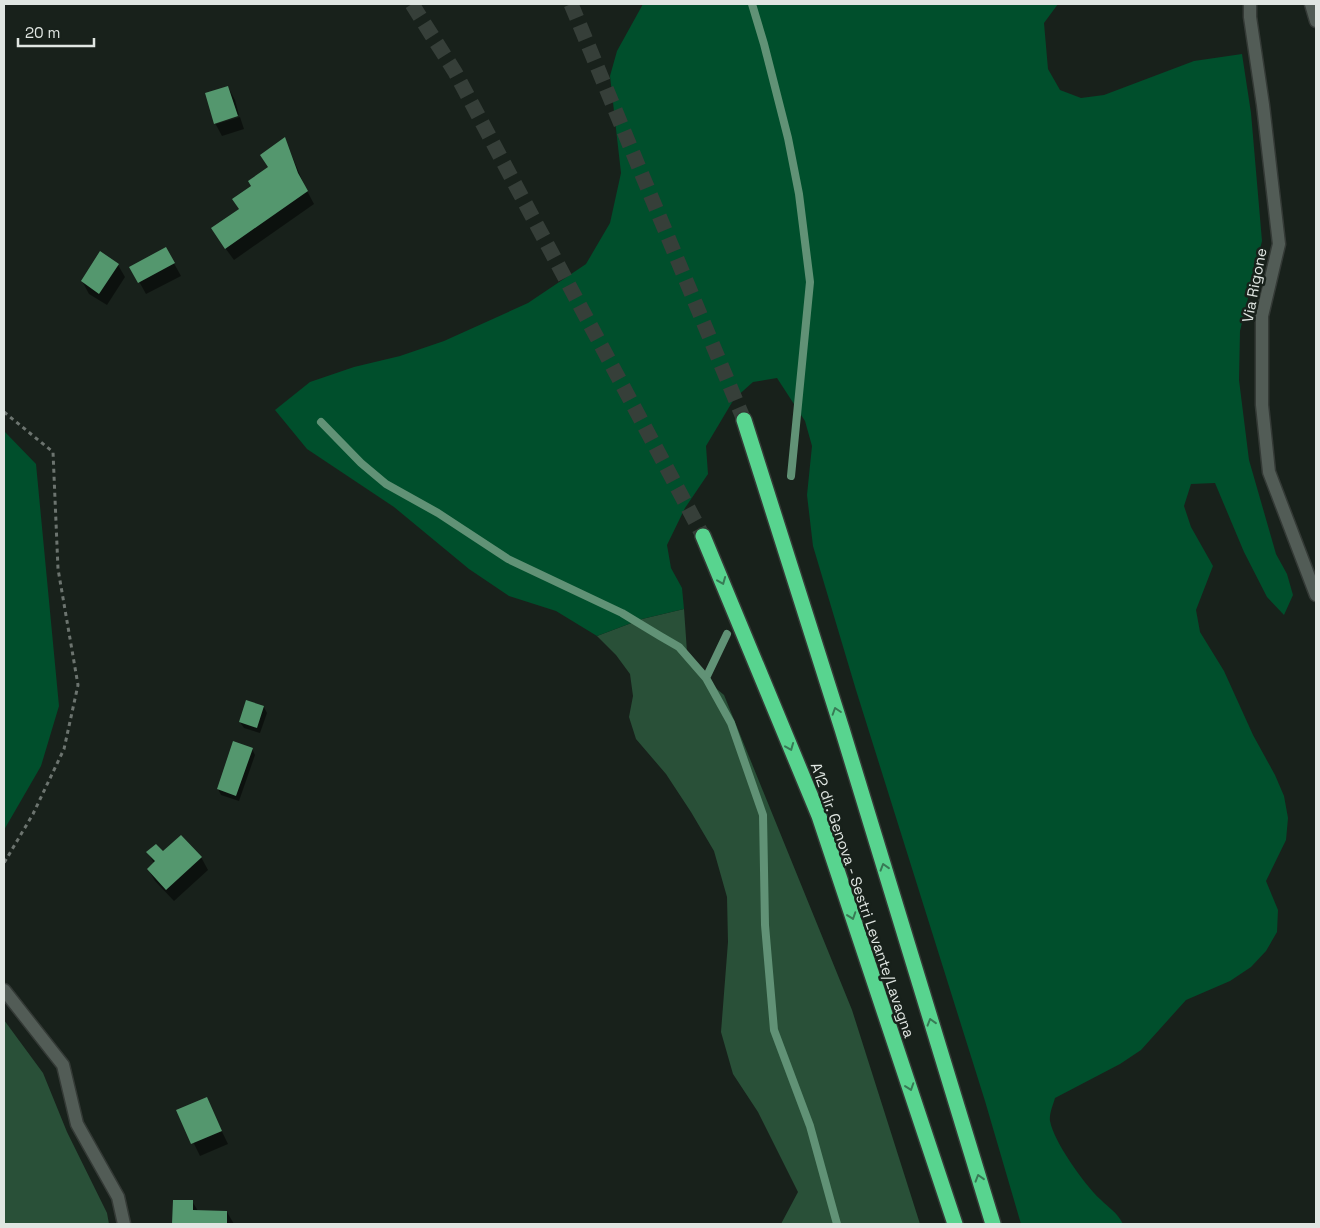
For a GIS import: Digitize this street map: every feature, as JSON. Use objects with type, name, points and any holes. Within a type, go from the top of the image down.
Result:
[{"type":"highway","points":[[744,420],[842,729],[993,1224]]},
{"type":"highway","name":"A12 dir. Genova - Sestri Levante/Lavagna","points":[[703,536],[819,816],[955,1224]]},
{"type":"street","name":"Via Rigone","points":[[1250,4],[1250,17],[1263,105],[1279,244],[1262,316],[1262,405],[1269,472],[1316,595]]},
{"type":"street","points":[[1311,4],[1316,21]]},
{"type":"street","points":[[4,990],[63,1065],[77,1124],[118,1196],[124,1224]]},
{"type":"path","points":[[4,412],[53,452],[58,569],[78,685],[64,749],[34,814],[4,863]]},
{"type":"green space","points":[[643,4],[1058,4],[1044,23],[1048,69],[1060,90],[1081,98],[1104,95],[1194,61],[1242,54],[1251,113],[1262,241],[1240,331],[1239,380],[1249,460],[1276,554],[1287,574],[1293,595],[1284,615],[1267,597],[1244,552],[1215,483],[1191,484],[1184,506],[1191,527],[1213,566],[1196,610],[1200,632],[1224,671],[1253,735],[1284,796],[1288,818],[1286,840],[1266,881],[1278,910],[1277,932],[1266,951],[1251,967],[1230,981],[1186,1000],[1141,1050],[1120,1064],[1055,1098],[1050,1121],[1057,1140],[1070,1162],[1086,1183],[1123,1224],[1021,1224],[985,1101],[856,690],[813,546],[807,495],[812,446],[805,421],[777,378],[753,382],[734,399],[706,446],[708,474],[685,508],[667,545],[671,568],[682,588],[684,609],[642,619],[597,636],[556,611],[509,596],[469,569],[394,507],[307,449],[275,410],[310,382],[444,341],[528,303],[586,264],[610,223],[621,173],[610,76],[617,51]]},
{"type":"green space","points":[[4,431],[36,464],[59,706],[41,766],[4,830]]},
{"type":"green space","points":[[684,609],[687,652],[705,679],[724,695],[852,1010],[920,1224],[781,1224],[798,1192],[758,1112],[733,1074],[721,1032],[728,942],[727,897],[714,851],[666,774],[636,739],[629,717],[633,696],[630,674],[616,655],[597,636],[642,619]]},
{"type":"green space","points":[[4,1020],[43,1073],[67,1132],[107,1213],[109,1224],[4,1224]]},
{"type":"building","points":[[228,86],[238,116],[214,124],[205,93]]},
{"type":"building","points":[[285,137],[298,173],[308,191],[225,249],[211,228],[239,209],[232,199],[251,186],[248,181],[268,167],[260,155]]},
{"type":"building","points":[[166,247],[175,263],[138,283],[129,267]]},
{"type":"building","points":[[100,251],[119,264],[99,294],[81,281]]},
{"type":"building","points":[[246,700],[264,706],[257,728],[239,722]]},
{"type":"building","points":[[233,741],[253,748],[236,796],[217,789]]},
{"type":"building","points":[[181,835],[202,857],[166,890],[147,869],[155,861],[146,852],[156,844],[163,851]]},
{"type":"building","points":[[207,1097],[222,1131],[191,1144],[176,1110]]},
{"type":"building","points":[[173,1200],[193,1200],[193,1210],[227,1211],[227,1224],[172,1224]]},
{"type":"waterway","points":[[752,4],[788,138],[799,194],[810,282],[791,476]]},
{"type":"waterway","points":[[321,422],[361,463],[386,484],[438,513],[508,559],[622,613],[679,647],[706,678],[731,723],[763,815],[765,925],[774,1030],[810,1126],[837,1224]]},
{"type":"waterway","points":[[706,678],[727,634]]},
{"type":"tunnel","points":[[412,4],[455,72],[703,536]]},
{"type":"tunnel","points":[[571,4],[744,420]]}]
